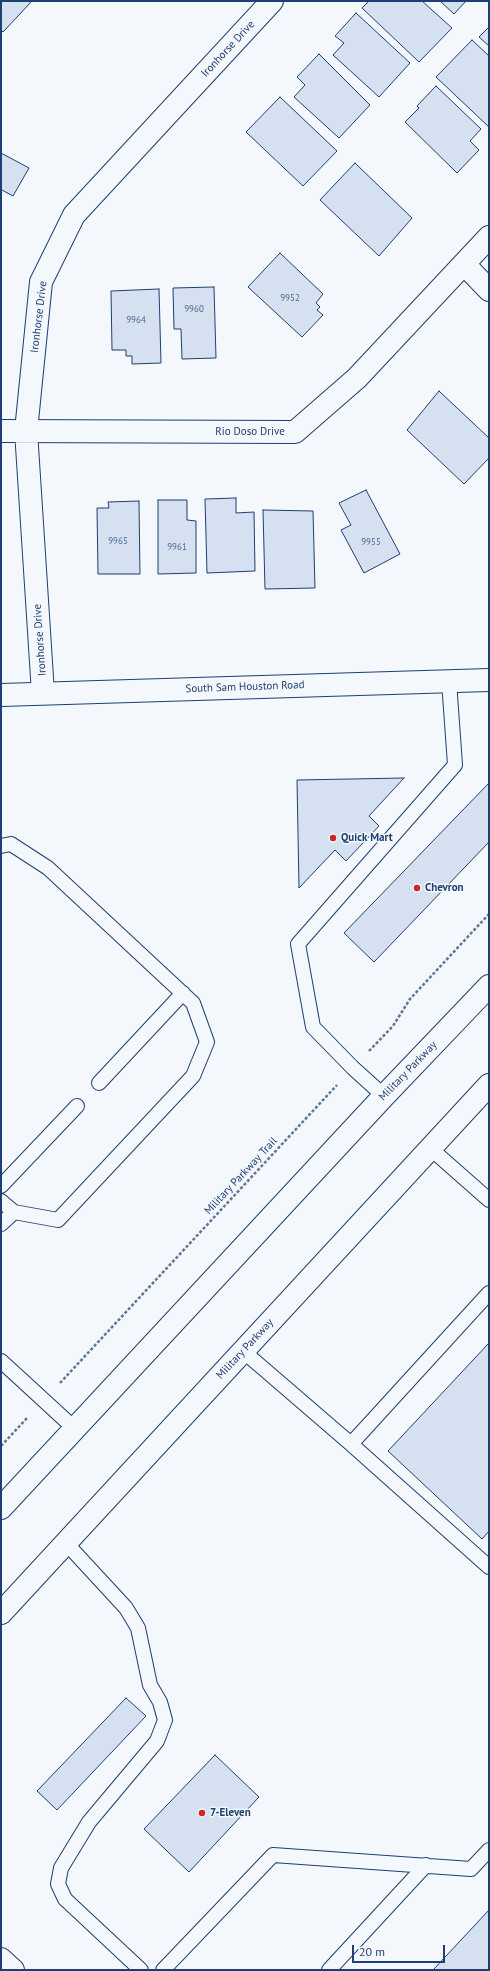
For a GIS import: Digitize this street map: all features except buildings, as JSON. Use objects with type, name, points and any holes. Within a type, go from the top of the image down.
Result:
[{"type":"street","name":"Ironhorse Drive","points":[[43,694],[26,431],[41,282],[74,215],[272,1]]},
{"type":"street","name":"Rio Doso Drive","points":[[1,431],[295,432],[357,378],[489,237]]},
{"type":"street","points":[[464,264],[489,290]]},
{"type":"street","name":"South Sam Houston Road","points":[[1,695],[489,680]]},
{"type":"street","name":"Military Parkway","points":[[1,1508],[384,1096],[489,986]]},
{"type":"street","name":"Military Parkway","points":[[1,1613],[489,1085]]},
{"type":"street","points":[[1,1959],[13,1970]]},
{"type":"lane","points":[[384,1096],[352,1068],[313,1027],[298,944],[455,766],[449,682]]},
{"type":"lane","points":[[1,846],[11,844],[48,868],[193,1003],[207,1042],[193,1076],[58,1220],[14,1212],[1,1201]]},
{"type":"lane","points":[[99,1083],[182,993]]},
{"type":"lane","points":[[1,1186],[77,1106]]},
{"type":"lane","points":[[430,1148],[489,1200]]},
{"type":"lane","points":[[1,1224],[14,1212]]},
{"type":"lane","points":[[351,1444],[489,1293]]},
{"type":"lane","points":[[243,1351],[351,1444],[489,1567]]},
{"type":"lane","points":[[1,1361],[74,1428]]},
{"type":"lane","points":[[66,1543],[126,1608],[138,1628],[150,1685],[160,1702],[165,1720],[156,1741],[89,1822],[61,1868],[58,1884],[65,1899],[141,1970]]},
{"type":"lane","points":[[164,1970],[273,1855],[471,1869],[489,1850]]},
{"type":"lane","points":[[329,1970],[426,1865]]},
{"type":"path","name":"Military Parkway Trail","points":[[1,1446],[352,1068],[393,1026],[410,998],[489,914]]},
{"type":"place","name":"Quick Mart","points":[[333,838]]},
{"type":"place","name":"Chevron","points":[[417,888]]},
{"type":"place","name":"7-Eleven","points":[[202,1813]]}]
